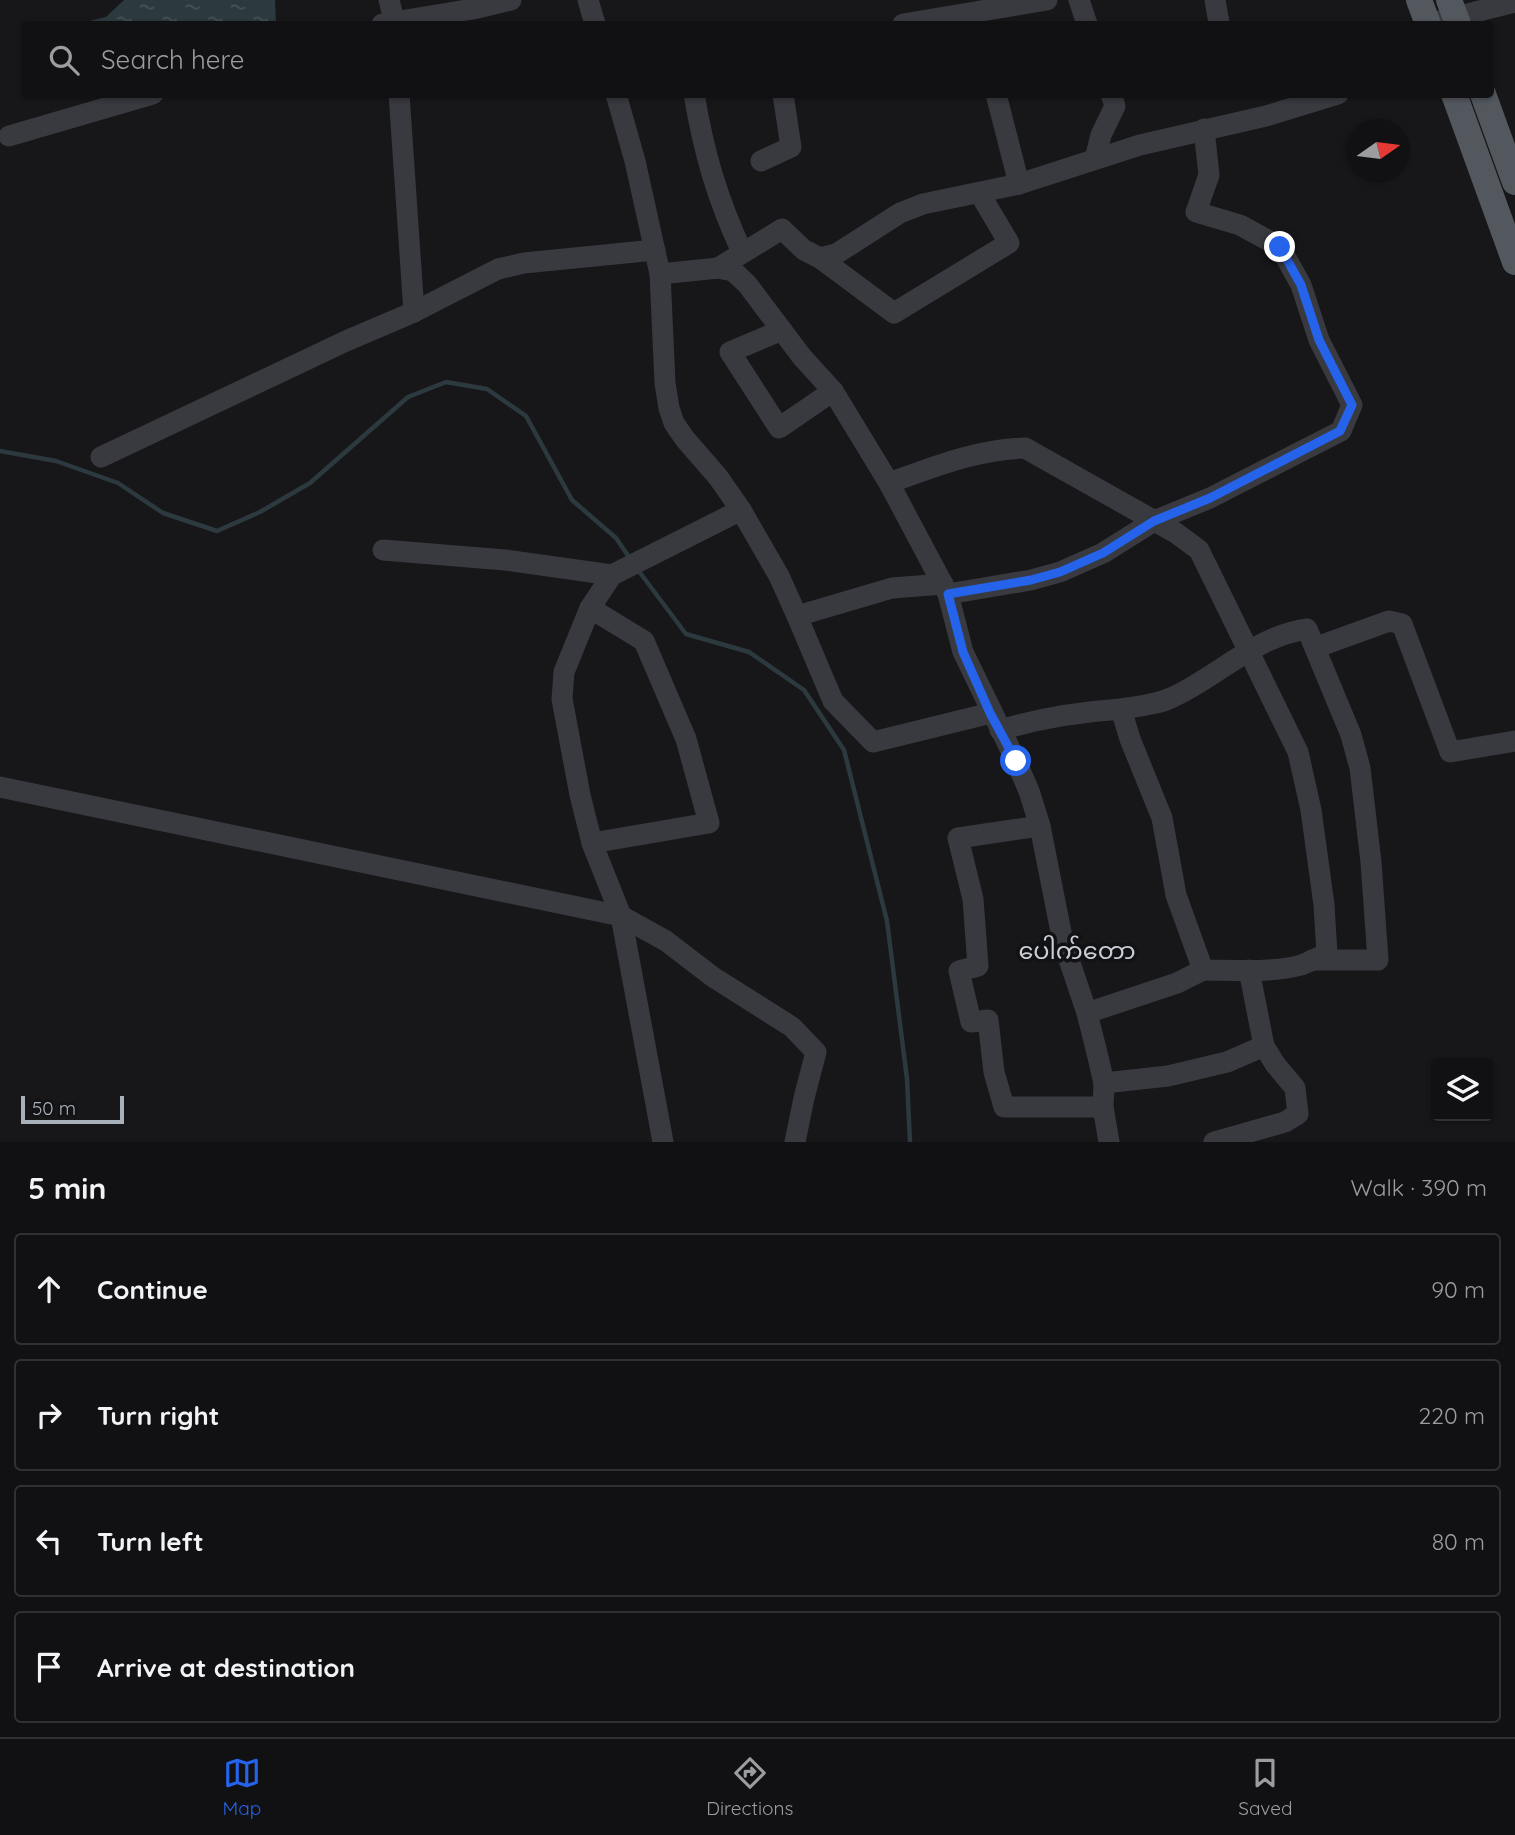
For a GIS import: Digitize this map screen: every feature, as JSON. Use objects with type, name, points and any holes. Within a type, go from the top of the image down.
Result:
[{"type":"main road","points":[[1419,0],[1427,21]]},
{"type":"main road","points":[[1455,98],[1515,262]]},
{"type":"main road","points":[[1484,98],[1515,181]]},
{"type":"street","points":[[389,0],[390,21]]},
{"type":"street","points":[[418,21],[475,17],[511,0]]},
{"type":"street","points":[[588,0],[594,21]]},
{"type":"street","points":[[947,21],[977,19],[1047,0]]},
{"type":"street","points":[[1079,0],[1086,21]]},
{"type":"street","points":[[1215,0],[1219,21]]},
{"type":"street","points":[[1436,21],[1454,14],[1515,2]]},
{"type":"street","points":[[9,136],[139,98]]},
{"type":"street","points":[[398,98],[414,312]]},
{"type":"street","points":[[617,98],[635,161],[660,274],[664,383],[674,423],[741,510],[779,576],[833,701],[873,743],[995,721],[1033,720],[1080,712],[1121,709],[1173,697],[1247,652],[1282,635],[1307,629],[1317,647],[1351,735],[1360,768],[1371,862],[1378,960],[1310,960]]},
{"type":"street","points":[[695,98],[707,162],[724,213],[742,251]]},
{"type":"street","points":[[761,161],[791,147],[784,98]]},
{"type":"street","points":[[997,98],[1019,184]]},
{"type":"street","points":[[1095,159],[1101,135],[1115,107],[1112,98]]},
{"type":"street","points":[[820,258],[836,254],[900,213],[923,204],[1019,184],[1140,145],[1266,116],[1325,98]]},
{"type":"street","points":[[797,616],[892,588],[945,589],[1031,580],[1060,572],[1103,553],[1154,521],[1210,498],[1340,431],[1352,405],[1319,340],[1301,285],[1280,247],[1240,225],[1196,212],[1209,175],[1204,129]]},
{"type":"street","points":[[718,268],[782,229],[804,250],[820,258],[894,313],[1009,243],[980,194]]},
{"type":"street","points":[[100,457],[346,341],[414,312],[498,269],[524,263],[655,250]]},
{"type":"street","points":[[660,274],[718,268],[733,271],[747,284],[834,391],[889,483],[945,589],[963,652],[1029,791],[1040,826],[1063,942],[1087,1013],[1104,1083],[1102,1107],[1110,1142]]},
{"type":"street","points":[[782,330],[730,352],[779,428],[834,391]]},
{"type":"street","points":[[889,483],[966,455],[997,449],[1025,449],[1154,521],[1199,550],[1298,752],[1311,810],[1324,905],[1327,954],[1302,964],[1249,970],[1203,970],[1177,983],[1087,1013]]},
{"type":"street","points":[[663,1142],[621,916],[592,843],[580,795],[562,699],[564,672],[590,608],[612,575],[741,510]]},
{"type":"street","points":[[383,550],[505,559],[612,575]]},
{"type":"street","points":[[590,608],[644,641],[686,739],[709,823],[592,843]]},
{"type":"street","points":[[1317,647],[1390,621],[1402,624],[1450,752],[1515,741]]},
{"type":"street","points":[[1121,709],[1130,739],[1162,818],[1176,895],[1203,970]]},
{"type":"street","points":[[0,787],[621,916],[666,941],[713,977],[792,1027],[816,1052],[795,1142]]},
{"type":"street","points":[[1040,826],[958,838],[973,899],[978,966],[959,971],[971,1022],[988,1020],[994,1072],[1004,1107],[1102,1107]]},
{"type":"street","points":[[1214,1142],[1285,1122],[1298,1114],[1295,1088],[1264,1046],[1249,970]]},
{"type":"street","points":[[1104,1083],[1168,1076],[1227,1062],[1264,1046]]},
{"type":"water","points":[[124,0],[275,0],[276,21],[89,21],[106,17]]},
{"type":"waterway","points":[[0,451],[56,461],[118,483],[163,513],[217,531],[260,512],[310,483],[408,397],[446,382],[487,389],[526,416],[572,500],[616,538],[631,560]]},
{"type":"waterway","points":[[638,570],[686,634],[749,652],[804,690],[844,750],[887,921],[907,1079],[910,1142]]},
{"type":"district","name":"ပေါက်တော","points":[[1077,951]]},
{"type":"route","points":[[1016,761],[990,713],[963,652],[948,594],[1031,580],[1060,572],[1103,553],[1154,521],[1210,498],[1340,431],[1352,405],[1319,340],[1301,285],[1280,247]]}]
